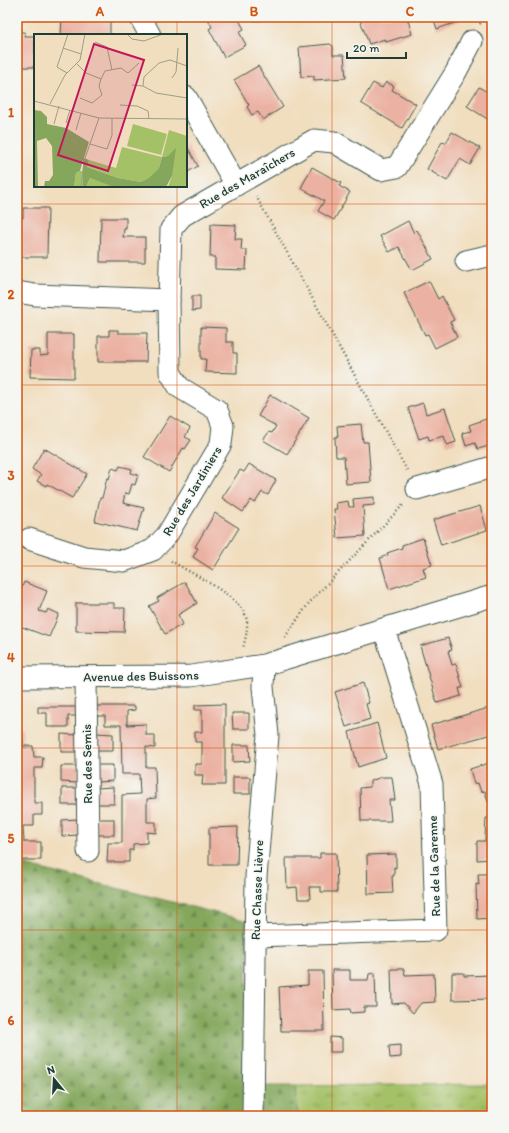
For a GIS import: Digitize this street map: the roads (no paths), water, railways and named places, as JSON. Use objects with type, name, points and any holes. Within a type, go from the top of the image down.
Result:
[{"type":"street","points":[[140,17],[149,34]]},
{"type":"street","name":"Rue des Maraîchers","points":[[169,300],[171,229],[182,216],[314,140],[334,142],[381,170],[397,167],[456,72],[472,41]]},
{"type":"street","points":[[187,99],[241,182]]},
{"type":"street","points":[[466,261],[492,255]]},
{"type":"street","points":[[17,292],[35,295],[169,300]]},
{"type":"street","name":"Rue des Jardiniers","points":[[30,539],[84,556],[124,561],[153,550],[167,535],[221,444],[223,426],[217,410],[179,387],[170,372],[169,300]]},
{"type":"street","points":[[417,489],[492,467]]},
{"type":"street","name":"Avenue des Buissons","points":[[17,677],[191,676],[238,670],[264,665],[492,596]]},
{"type":"street","name":"Rue de la Garenne","points":[[255,936],[436,930],[432,784],[384,629]]},
{"type":"street","name":"Rue Chasse Lièvre","points":[[253,1116],[256,877],[268,736],[263,687],[264,665]]},
{"type":"street","name":"Rue des Semis","points":[[86,677],[88,851]]},
{"type":"water","points":[[252,18],[273,18],[262,24],[254,22]]}]
